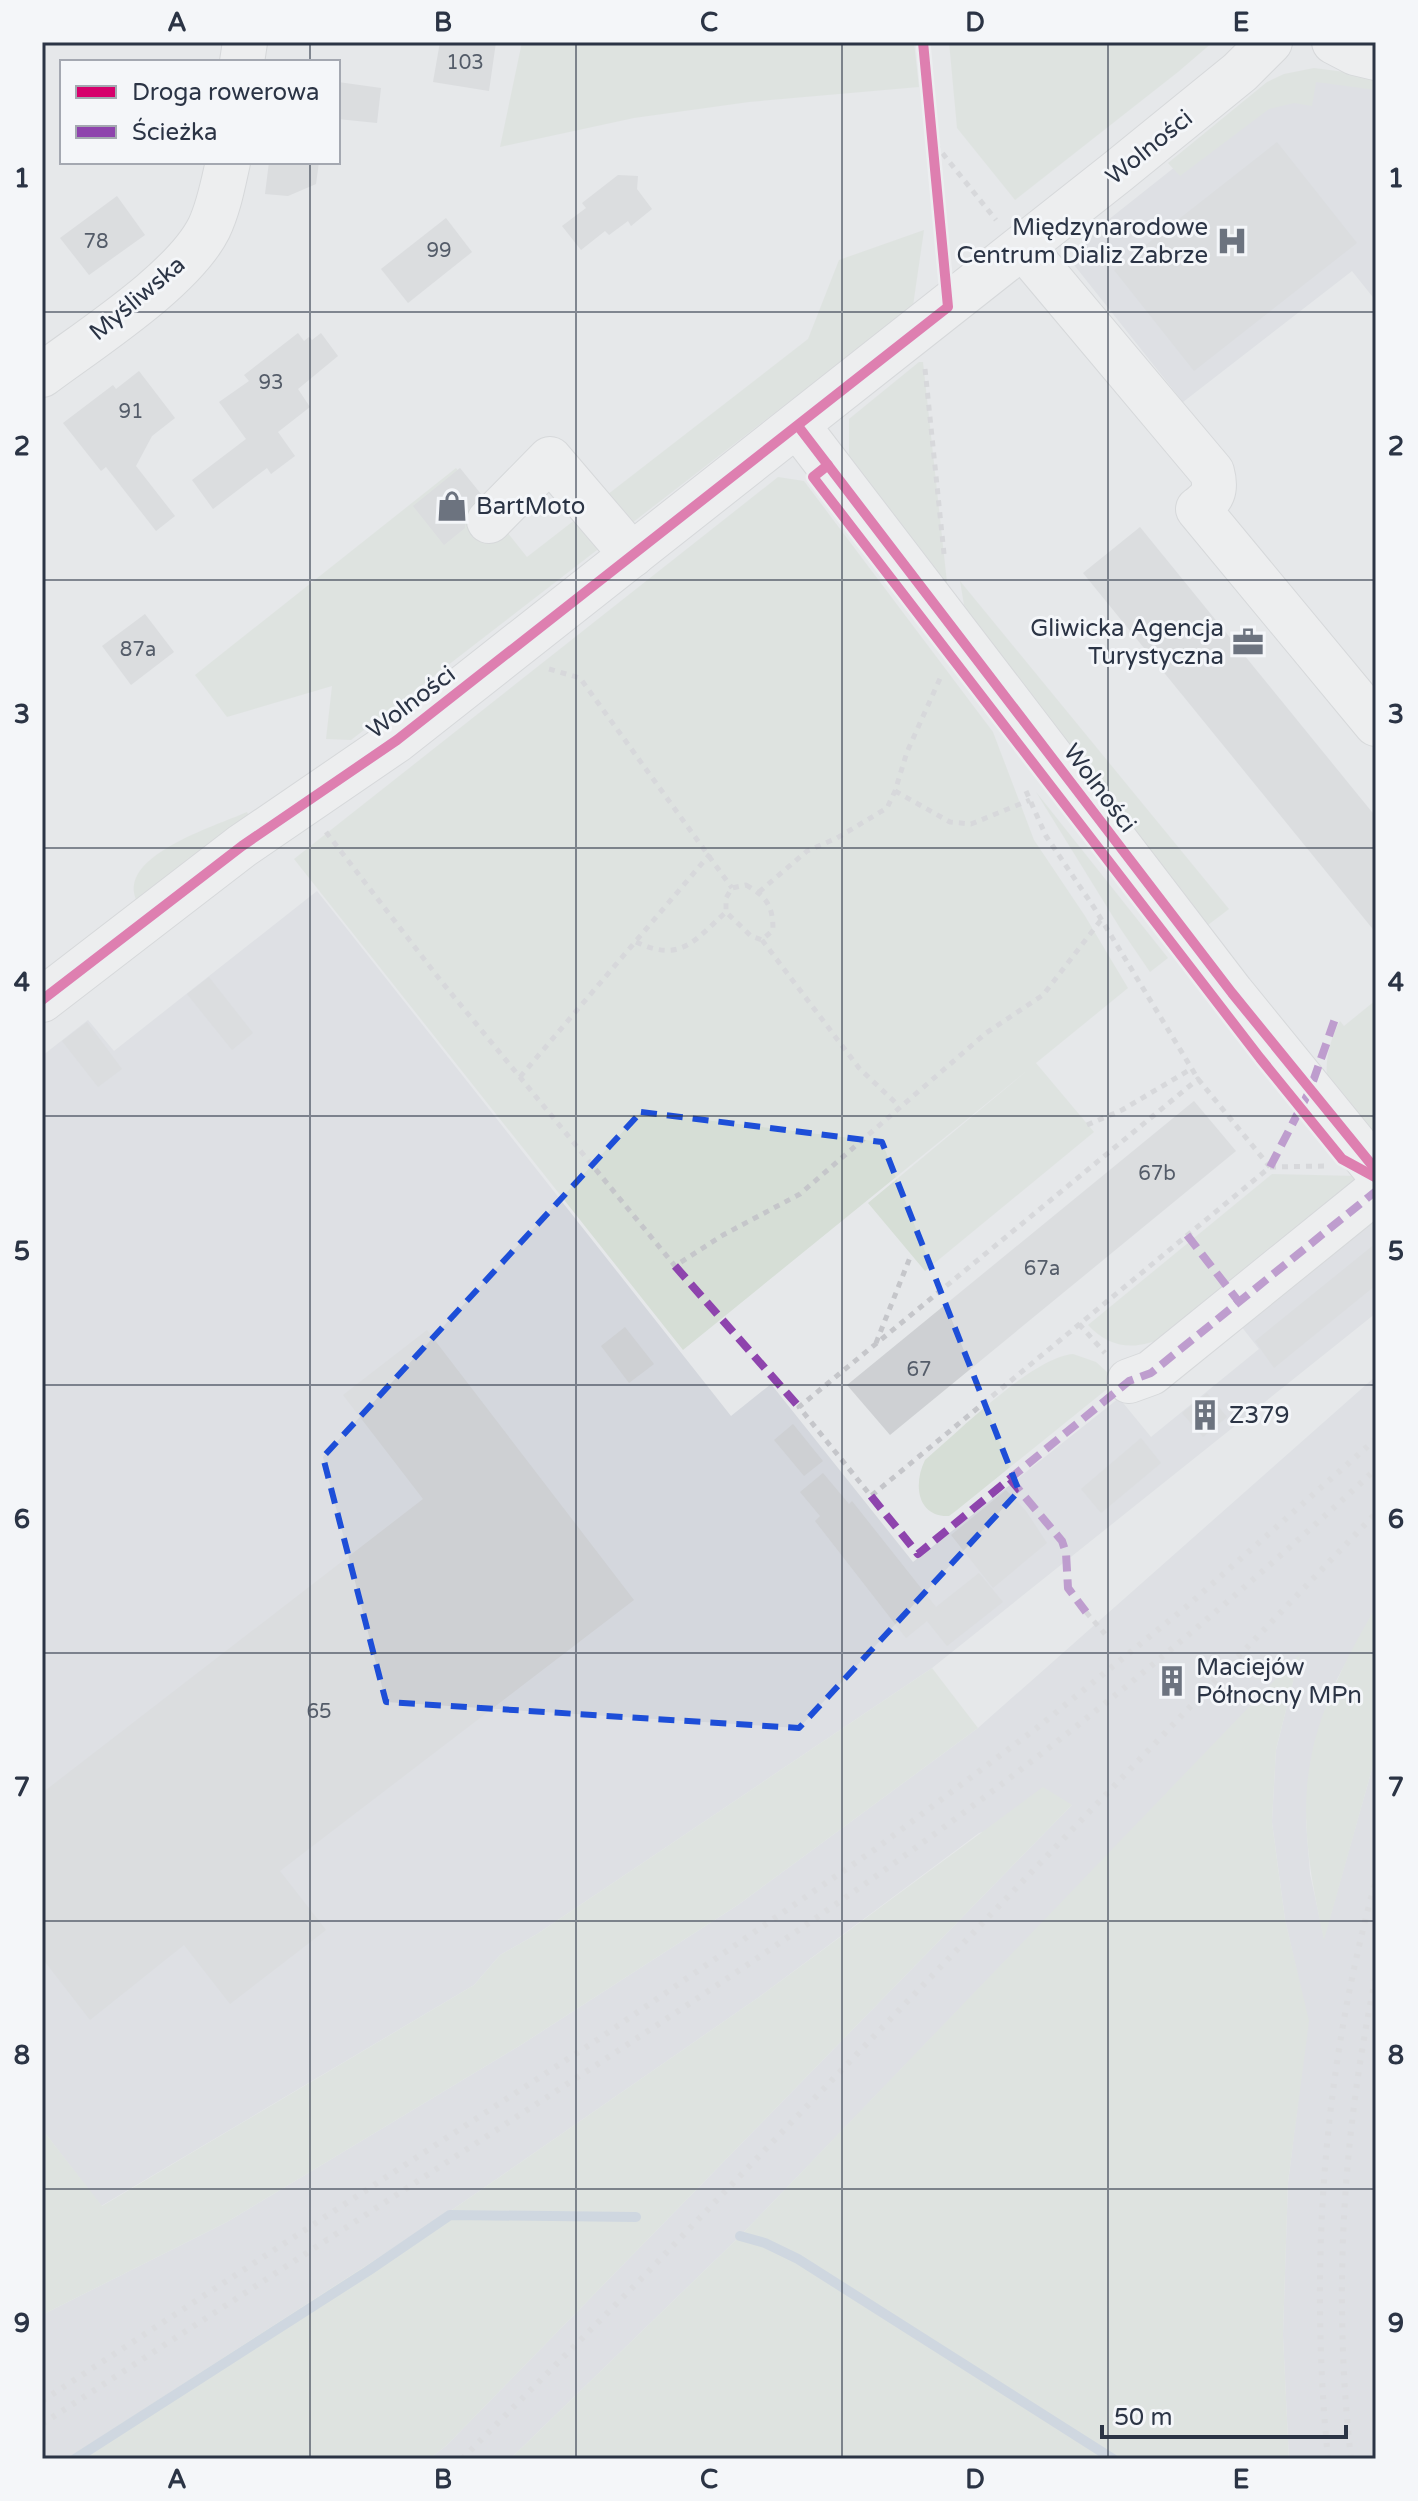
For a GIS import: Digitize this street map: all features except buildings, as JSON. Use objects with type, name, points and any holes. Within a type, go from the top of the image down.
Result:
[{"type":"street","name":"Wolności","points":[[42,1000],[242,846],[397,740],[1022,249],[1240,72],[1270,42]]},
{"type":"street","points":[[1334,42],[1355,53],[1376,58]]},
{"type":"street","name":"Myśliwska","points":[[42,375],[169,278],[192,253],[208,229],[221,198],[228,164]]},
{"type":"street","points":[[1022,249],[1212,472],[1216,485],[1211,499],[1198,509],[1376,724]]},
{"type":"street","name":"Wolności","points":[[798,426],[1232,993],[1376,1170]]},
{"type":"street","points":[[489,521],[550,459],[632,555]]},
{"type":"street","points":[[1129,1381],[1151,1373],[1376,1191]]},
{"type":"path","points":[[923,42],[934,143],[934,318],[945,555]]},
{"type":"path","points":[[934,143],[1022,249]]},
{"type":"path","points":[[543,668],[580,678],[732,888]]},
{"type":"path","points":[[759,892],[807,851],[837,838],[887,808],[907,752],[944,670]]},
{"type":"path","points":[[1022,783],[1046,836],[1191,1069],[1270,1167],[871,1496],[799,1407],[1198,1079]]},
{"type":"path","points":[[895,791],[950,822],[971,824],[1030,800]]},
{"type":"path","points":[[318,822],[441,981],[675,1266],[723,1235],[800,1194],[986,1033],[1043,995],[1101,920]]},
{"type":"path","points":[[520,1077],[710,854]]},
{"type":"path","points":[[762,940],[773,930],[773,911],[759,892],[746,885],[732,888],[726,898],[726,912],[751,936],[762,940],[859,1068],[899,1106]]},
{"type":"path","points":[[636,942],[653,950],[680,950],[690,945],[726,912]]},
{"type":"path","points":[[1087,1125],[1122,1110],[1191,1069]]},
{"type":"path","points":[[875,1344],[911,1255]]},
{"type":"path","points":[[1086,1612],[1105,1634]]},
{"type":"highlighted area","points":[[641,1112],[882,1142],[1019,1491],[799,1728],[386,1702],[323,1457]]},
{"type":"shaded area","points":[[522,42],[914,42],[919,87],[749,102],[634,118],[500,147]]},
{"type":"shaded area","points":[[949,42],[1213,42],[1015,200],[957,128]]},
{"type":"shaded area","points":[[1314,68],[1376,76],[1376,90],[1316,82],[1312,106],[1294,103],[1269,109],[1180,176],[1168,163],[1267,82],[1284,74]]},
{"type":"shaded area","name":"Międzynarodowe Centrum Dializ Zabrze","points":[[1306,76],[1376,83],[1376,301],[1352,271],[1183,402],[1071,261],[1098,228],[1277,86]]},
{"type":"shaded area","points":[[924,230],[913,306],[351,740],[326,739],[332,686],[227,717],[195,675],[456,468],[527,557],[808,339],[839,260]]},
{"type":"shaded area","points":[[919,362],[923,362],[949,601],[849,458],[849,419]]},
{"type":"shaded area","points":[[778,477],[804,481],[993,732],[1034,840],[1128,988],[1036,1063],[1094,1132],[925,1271],[868,1203],[1029,1069],[683,1350],[294,859]]},
{"type":"shaded area","points":[[960,581],[1229,909],[1204,928],[1012,685],[964,605]]},
{"type":"shaded area","points":[[1036,792],[1168,958],[1150,972],[1120,928]]},
{"type":"shaded area","points":[[247,812],[249,816],[138,903],[134,886],[140,871],[153,858],[192,835]]},
{"type":"shaded area","points":[[317,891],[731,1416],[771,1384],[913,1562],[1119,1398],[1151,1437],[1259,1349],[1234,1317],[1376,1204],[1376,1313],[932,1668],[537,1934],[500,1955],[474,1985],[101,2206],[42,2129],[42,1056],[88,1020],[114,1051]]},
{"type":"shaded area","points":[[1376,1000],[1376,1144],[1333,1096],[1327,1068],[1332,1038],[1340,1021],[1344,1026]]},
{"type":"shaded area","points":[[1272,1174],[1357,1176],[1354,1186],[1169,1335],[1137,1345],[1116,1344],[1088,1325]]},
{"type":"shaded area","points":[[1073,1354],[1096,1362],[1117,1381],[949,1516],[930,1511],[920,1497],[919,1489],[925,1460],[1017,1381],[1057,1358]]},
{"type":"shaded area","points":[[1376,1376],[1376,1607],[1336,1681],[1306,1822],[1310,1874],[1324,1938],[1376,1755],[1376,2459],[1289,2459],[1283,2335],[1288,2183],[1308,2021],[1285,1919],[1272,1822],[1276,1750],[1299,1657],[740,2236],[510,2459],[429,2459],[446,2446],[1072,1805],[979,1833],[759,1997],[446,2214],[67,2459],[42,2459],[42,2315],[227,2222],[524,2043],[738,1905],[978,1728]]},
{"type":"shaded area","points":[[1376,1607],[1376,1755],[1324,1940],[1306,1827],[1311,1758],[1337,1680]]},
{"type":"shaded area","points":[[1300,1654],[1276,1750],[1272,1822],[1285,1919],[1309,2021],[1288,2183],[1283,2335],[1289,2459],[510,2459],[740,2236]]},
{"type":"shaded area","points":[[932,1668],[978,1728],[738,1905],[524,2043],[227,2222],[42,2315],[42,2129],[102,2206],[474,1985],[500,1955],[537,1934]]},
{"type":"shaded area","points":[[1043,1787],[1072,1805],[446,2446],[429,2459],[67,2459],[446,2214],[759,1997]]},
{"type":"waterway","points":[[75,2459],[450,2215],[636,2217]]},
{"type":"waterway","points":[[740,2236],[765,2243],[798,2259],[1113,2459]]},
{"type":"railway","points":[[42,2401],[597,2040],[874,1850],[1038,1727],[1186,1607],[1376,1439]]},
{"type":"railway","points":[[42,2424],[655,2026],[880,1873],[1040,1755],[1139,1676],[1283,1554],[1376,1469]]},
{"type":"railway","points":[[462,2459],[643,2277],[1376,1513]]},
{"type":"railway","points":[[1328,2459],[1320,2313],[1325,2167],[1343,2022],[1376,1880]]},
{"type":"railway","points":[[1351,2459],[1343,2338],[1344,2217],[1355,2096],[1376,1976]]},
{"type":"marked path","points":[[1270,1167],[1310,1090],[1336,1016]]},
{"type":"marked path","points":[[871,1496],[918,1554],[1129,1381],[1151,1373],[1376,1191]]},
{"type":"marked path","points":[[1187,1235],[1239,1302]]},
{"type":"marked path","points":[[675,1266],[799,1407]]},
{"type":"marked path","points":[[1010,1479],[1062,1541],[1066,1553],[1068,1588],[1086,1612]]},
{"type":"cycle path","points":[[42,1000],[242,846],[397,740],[948,307],[923,42]]},
{"type":"cycle path","points":[[798,426],[1232,993],[1376,1170]]},
{"type":"cycle path","points":[[828,465],[813,477],[1260,1058],[1342,1159],[1375,1177]]},
{"type":"place","name":"Międzynarodowe Centrum Dializ Zabrze","points":[[1232,241]]},
{"type":"place","name":"BartMoto","points":[[452,506]]},
{"type":"place","name":"Gliwicka Agencja Turystyczna","points":[[1248,642]]},
{"type":"place","name":"Z379","points":[[1205,1415]]},
{"type":"place","name":"Maciejów Północny MPn","points":[[1172,1681]]}]
